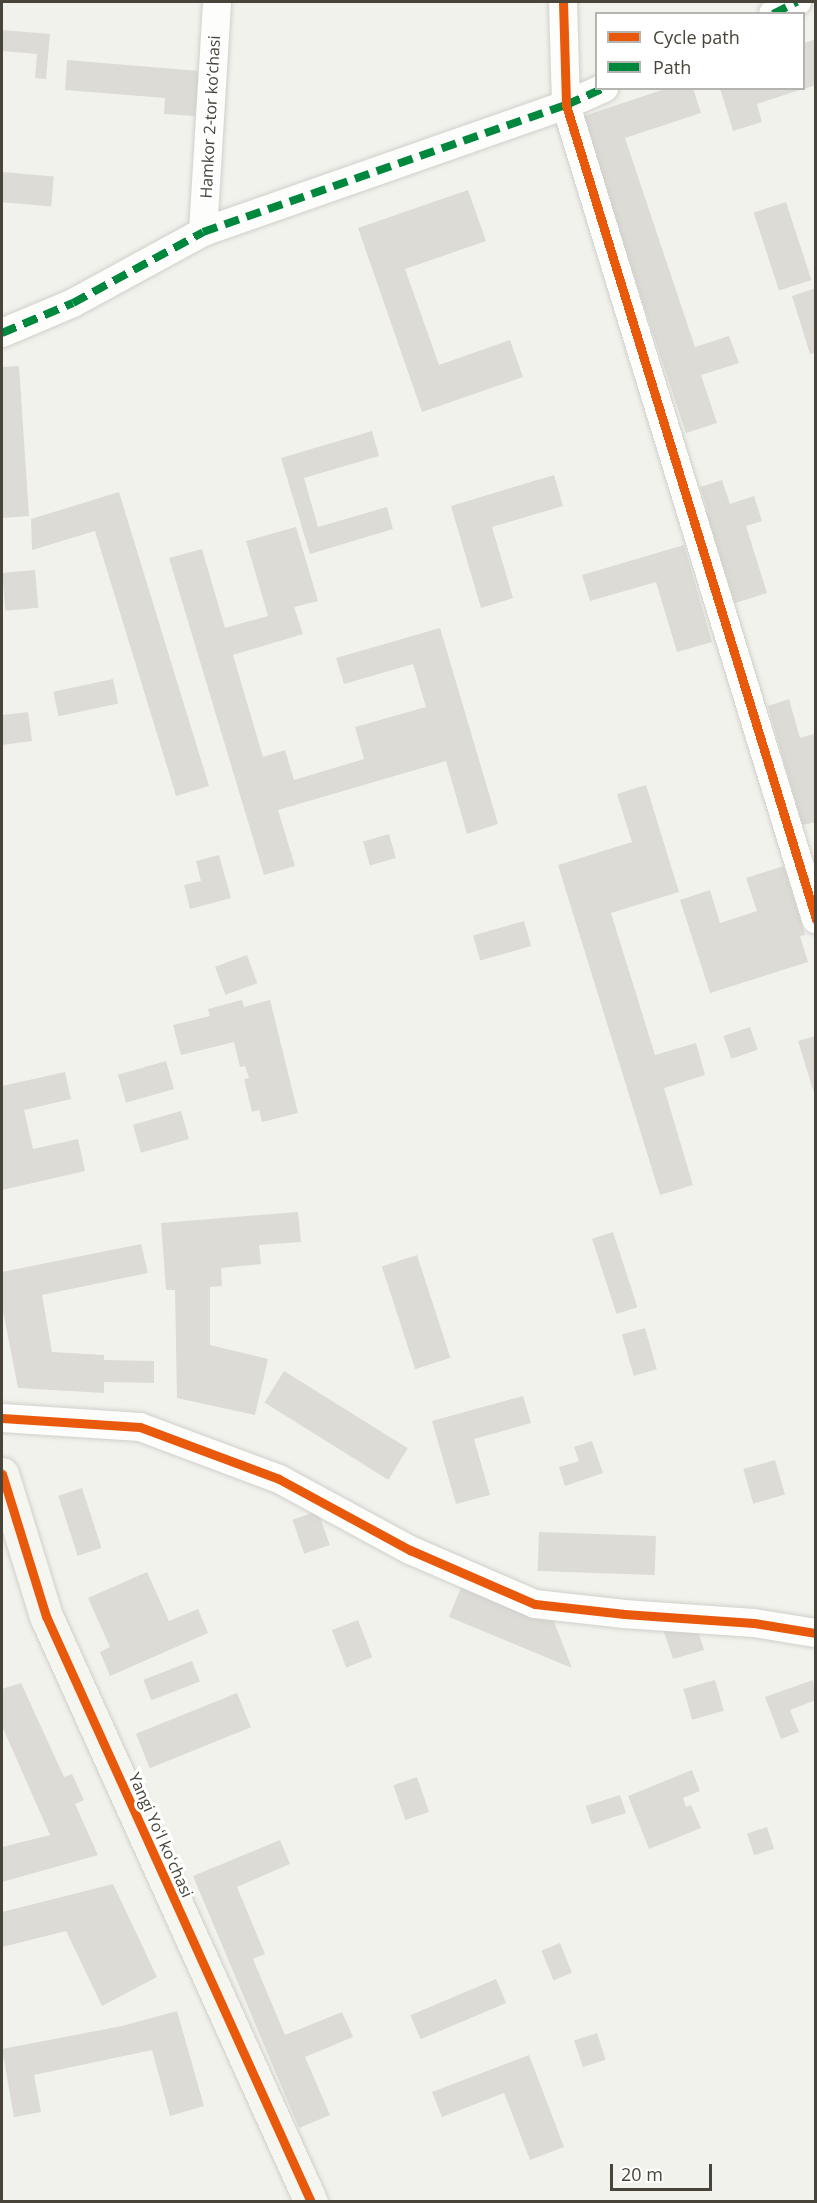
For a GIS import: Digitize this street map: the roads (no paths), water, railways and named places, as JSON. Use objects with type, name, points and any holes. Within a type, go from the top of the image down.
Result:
[{"type":"street","name":"Hamkor 2-tor koʼchasi","points":[[203,232],[217,2]]},
{"type":"street","points":[[563,2],[566,105],[816,919]]},
{"type":"street","points":[[777,12],[796,2]]},
{"type":"street","points":[[2,333],[73,303],[203,232],[566,105],[600,90]]},
{"type":"street","points":[[2,1418],[140,1427],[279,1479],[410,1550],[535,1604],[624,1614],[754,1623],[816,1632]]},
{"type":"street","name":"Yangi Yoʻl koʻchasi","points":[[2,1474],[46,1616],[311,2202]]}]
